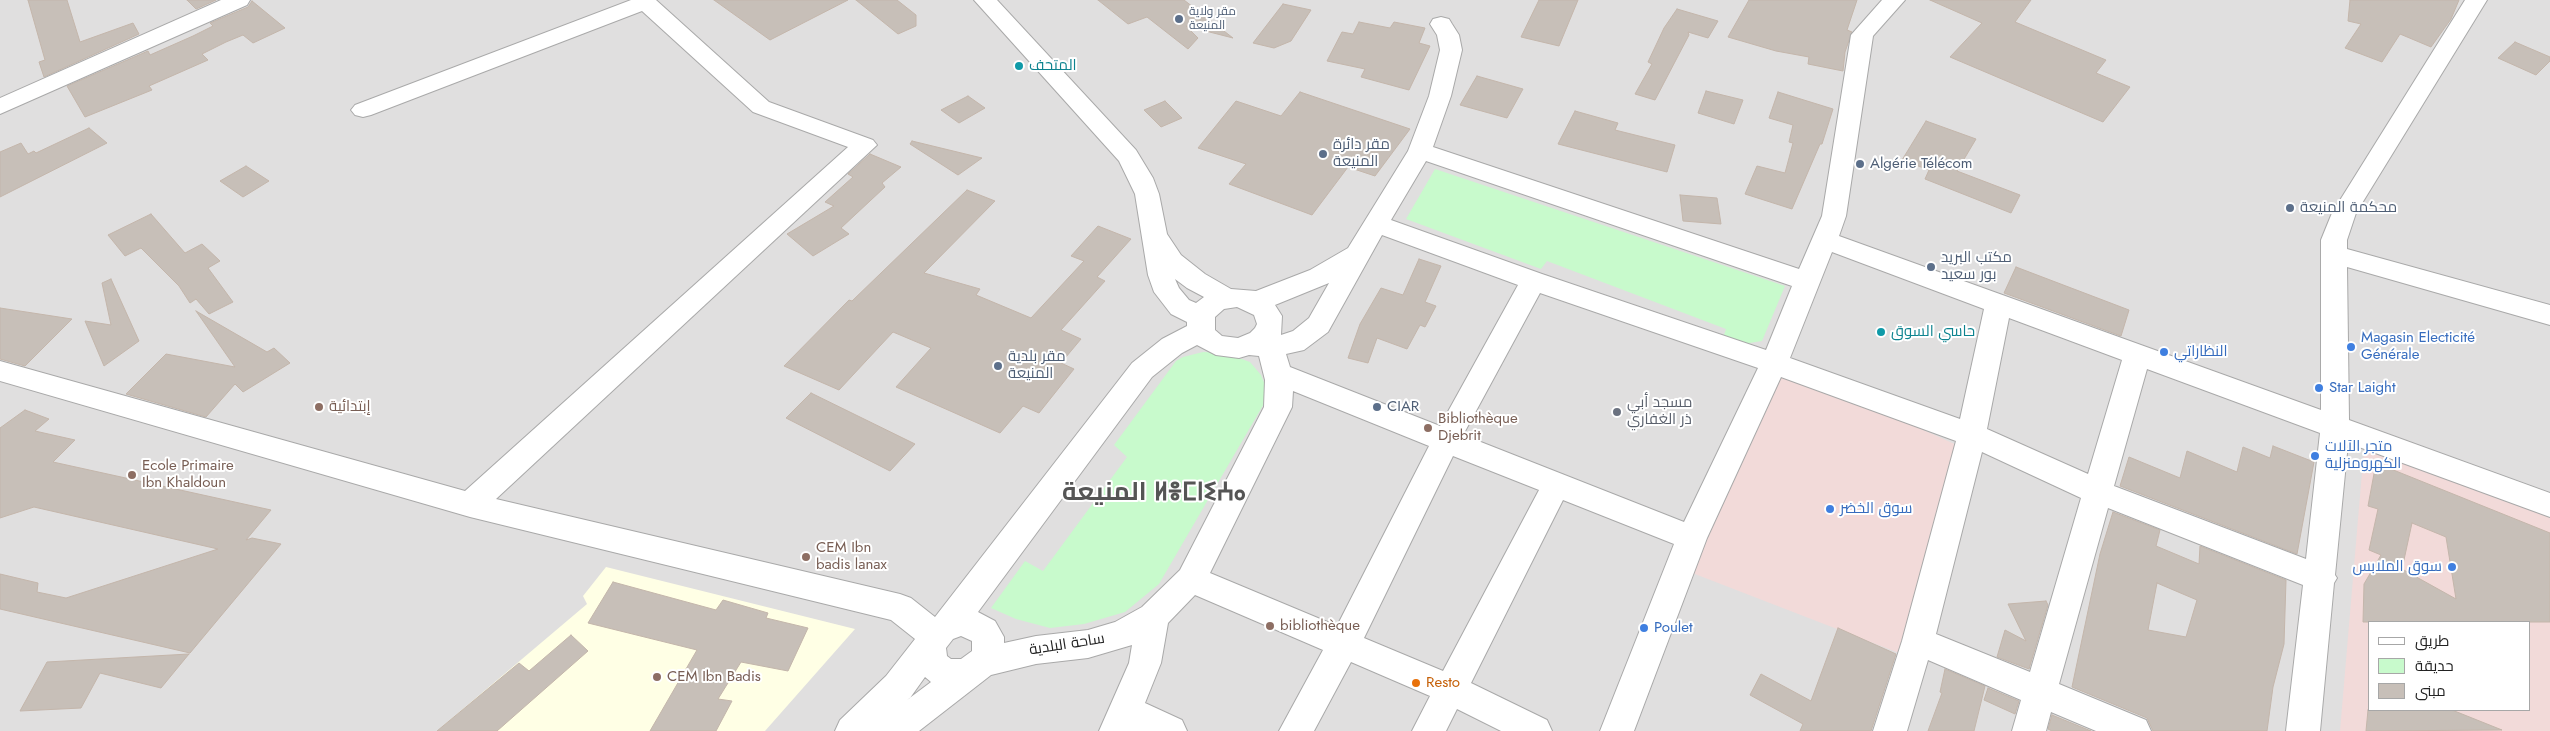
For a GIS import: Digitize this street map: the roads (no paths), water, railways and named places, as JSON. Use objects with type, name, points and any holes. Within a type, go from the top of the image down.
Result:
[{"type":"street","points":[[0,107],[239,0]]},
{"type":"street","points":[[985,0],[1128,156],[1147,194],[1161,275],[1167,292],[1180,307],[1201,325],[1207,339],[1227,348],[1266,350],[1294,343],[1304,338],[1319,325],[1357,255],[1420,151],[1440,96],[1451,50],[1448,35],[1441,24]]},
{"type":"street","points":[[1618,731],[1692,538],[1774,363],[1834,216],[1862,35],[1894,0]]},
{"type":"street","points":[[2304,731],[2321,578],[2334,426],[2334,240],[2344,213],[2476,0]]},
{"type":"street","points":[[363,110],[644,1],[761,107],[864,145],[470,506]]},
{"type":"street","points":[[1420,151],[1807,281]]},
{"type":"street","points":[[1377,224],[1533,281],[1774,363],[1972,435],[2098,492],[2321,578]]},
{"type":"street","points":[[1154,235],[1172,260],[1184,271],[1204,286],[1227,298]]},
{"type":"street","points":[[1824,240],[2550,505]]},
{"type":"street","points":[[2334,254],[2550,315]]},
{"type":"street","points":[[1255,302],[1318,277],[1357,255]]},
{"type":"street","points":[[1296,731],[1344,644],[1446,441],[1533,281]]},
{"type":"street","points":[[852,731],[904,680],[1142,370],[1201,325],[1208,307],[1227,298],[1247,298],[1264,308],[1269,316],[1270,324],[1266,350]]},
{"type":"street","points":[[1890,731],[1918,641],[1972,435],[1998,304]]},
{"type":"street","points":[[1266,350],[1446,441],[1692,538]]},
{"type":"street","name":"ساحة البلدية","points":[[975,668],[1013,654],[1104,641],[1123,634],[1153,617],[1192,579],[1275,416],[1280,398],[1266,350]]},
{"type":"street","points":[[2029,731],[2137,354]]},
{"type":"street","points":[[0,371],[470,506],[900,608],[938,635]]},
{"type":"street","points":[[1429,731],[1556,485]]},
{"type":"street","points":[[1192,579],[1449,689],[1535,731]]},
{"type":"street","points":[[1153,617],[1146,662],[1121,720],[1170,731]]},
{"type":"street","points":[[893,731],[975,668],[989,646],[984,630],[969,622],[938,635]]},
{"type":"street","points":[[938,635],[931,663],[937,669],[945,674],[975,668]]},
{"type":"street","points":[[1918,641],[2040,690],[2134,731]]},
{"type":"place","name":"مقر ولاية المنيعة","points":[[1179,19]]},
{"type":"place","name":"المتحف","points":[[1019,66]]},
{"type":"place","name":"مقر دائرة المنيعة","points":[[1323,154]]},
{"type":"place","name":"Algérie Télécom","points":[[1860,164]]},
{"type":"place","name":"محكمة المنيعة","points":[[2290,208]]},
{"type":"place","name":"مكتب البريد بور سعيد","points":[[1931,267]]},
{"type":"place","name":"حاسي السوق","points":[[1881,332]]},
{"type":"place","name":"Magasin Electicité Générale","points":[[2351,347]]},
{"type":"place","name":"النظاراتي","points":[[2164,352]]},
{"type":"place","name":"مقر بلدية المنيعة","points":[[998,366]]},
{"type":"place","name":"Star Laight","points":[[2319,388]]},
{"type":"place","name":"إبتدائية","points":[[319,407]]},
{"type":"place","name":"CIAR","points":[[1377,407]]},
{"type":"place","name":"مسجد أبي ذر الغفاري","points":[[1617,412]]},
{"type":"place","name":"Bibliothèque Djebrit","points":[[1428,428]]},
{"type":"place","name":"متجر الآلات الكهرومنزلية","points":[[2315,456]]},
{"type":"place","name":"Ecole Primaire Ibn Khaldoun","points":[[132,475]]},
{"type":"place","name":"سوق الخضر","points":[[1830,509]]},
{"type":"place","name":"CEM Ibn badis lanax","points":[[806,557]]},
{"type":"place","name":"سوق الملابس","points":[[2452,567]]},
{"type":"place","name":"bibliothèque","points":[[1270,626]]},
{"type":"place","name":"Poulet","points":[[1644,628]]},
{"type":"place","name":"CEM Ibn Badis","points":[[657,677]]},
{"type":"place","name":"Resto","points":[[1416,683]]},
{"type":"district","name":"المنيعة ⵍⴻⵎⵏⵉⵄⴰ","points":[[1154,494]]}]
